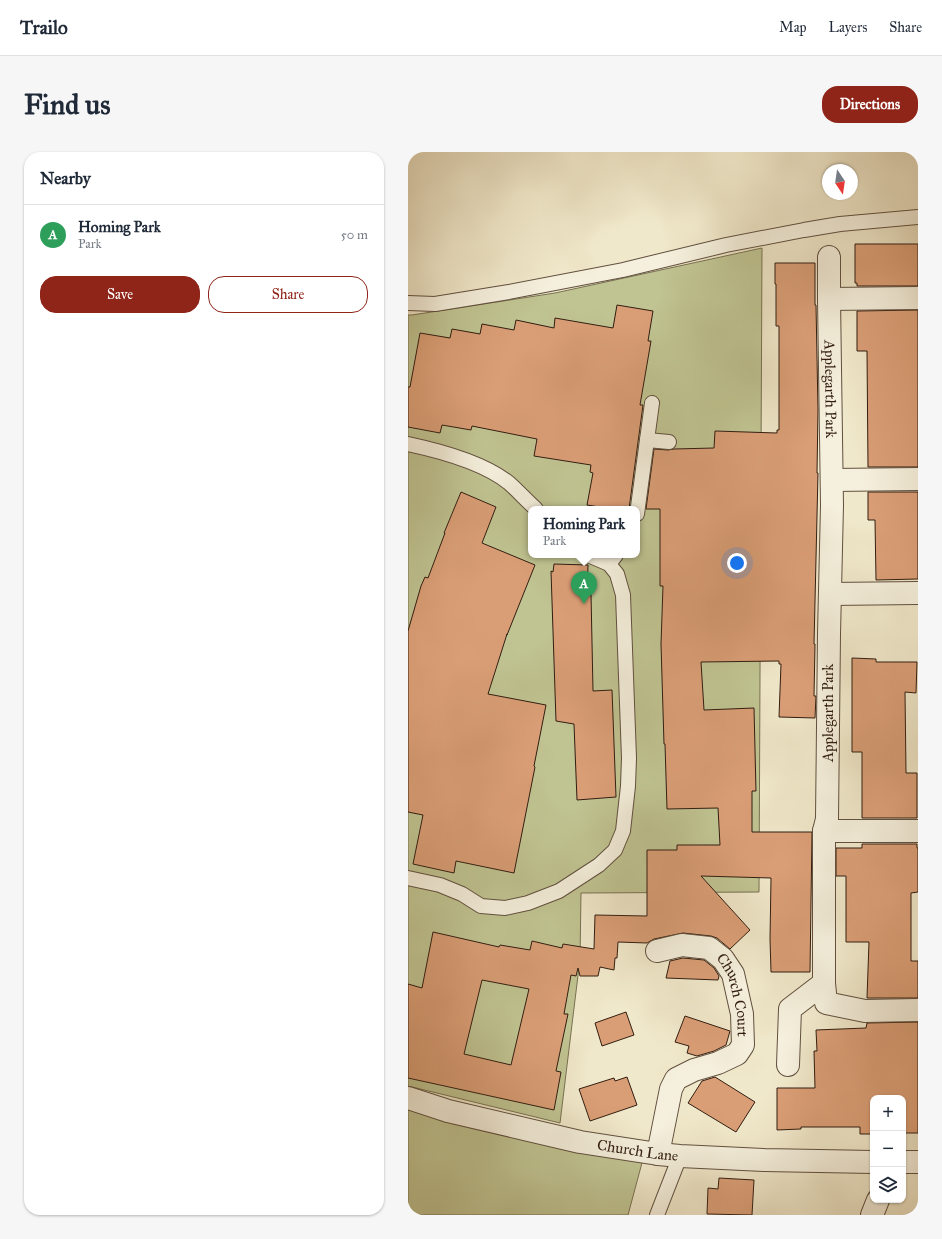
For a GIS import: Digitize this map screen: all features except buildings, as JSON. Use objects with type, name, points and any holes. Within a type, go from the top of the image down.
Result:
[{"type":"street","name":"Applegarth Park","points":[[830,256],[829,299],[832,480],[827,819],[824,831],[824,983],[826,1003],[865,1011],[918,1010]]},
{"type":"street","points":[[829,299],[918,298]]},
{"type":"street","points":[[832,480],[918,479]]},
{"type":"street","points":[[830,594],[918,593]]},
{"type":"street","points":[[824,831],[918,831]]},
{"type":"street","name":"Church Court","points":[[657,951],[682,945],[709,948],[723,959],[733,974],[742,1014],[743,1045],[737,1054],[718,1063],[694,1070],[676,1079],[671,1089],[658,1154]]},
{"type":"street","points":[[788,1065],[790,1009],[824,983]]},
{"type":"street","name":"Church Lane","points":[[408,1098],[448,1111],[580,1142],[658,1154],[764,1160],[870,1162]]},
{"type":"street","points":[[906,1162],[918,1162]]},
{"type":"street","points":[[872,1215],[877,1203]]},
{"type":"lane","points":[[408,303],[435,304],[516,290],[623,270],[726,245],[804,230],[840,224],[918,217]]},
{"type":"lane","points":[[638,506],[652,403]]},
{"type":"lane","points":[[647,440],[669,442]]},
{"type":"lane","points":[[408,444],[458,457],[483,468],[508,482],[533,506]]},
{"type":"lane","points":[[408,878],[440,885],[462,894],[481,906],[505,908],[528,903],[559,890],[599,866],[615,850],[623,831],[628,786],[629,758],[623,595],[612,560]]},
{"type":"lane","points":[[657,1215],[680,1156]]},
{"type":"green space","points":[[762,248],[759,892],[581,893],[580,959],[560,1123],[408,1086],[408,315],[555,293]]},
{"type":"green space","points":[[408,1105],[643,1159],[628,1215],[408,1215]]},
{"type":"place","name":"Homing Park","points":[[584,604]]}]
